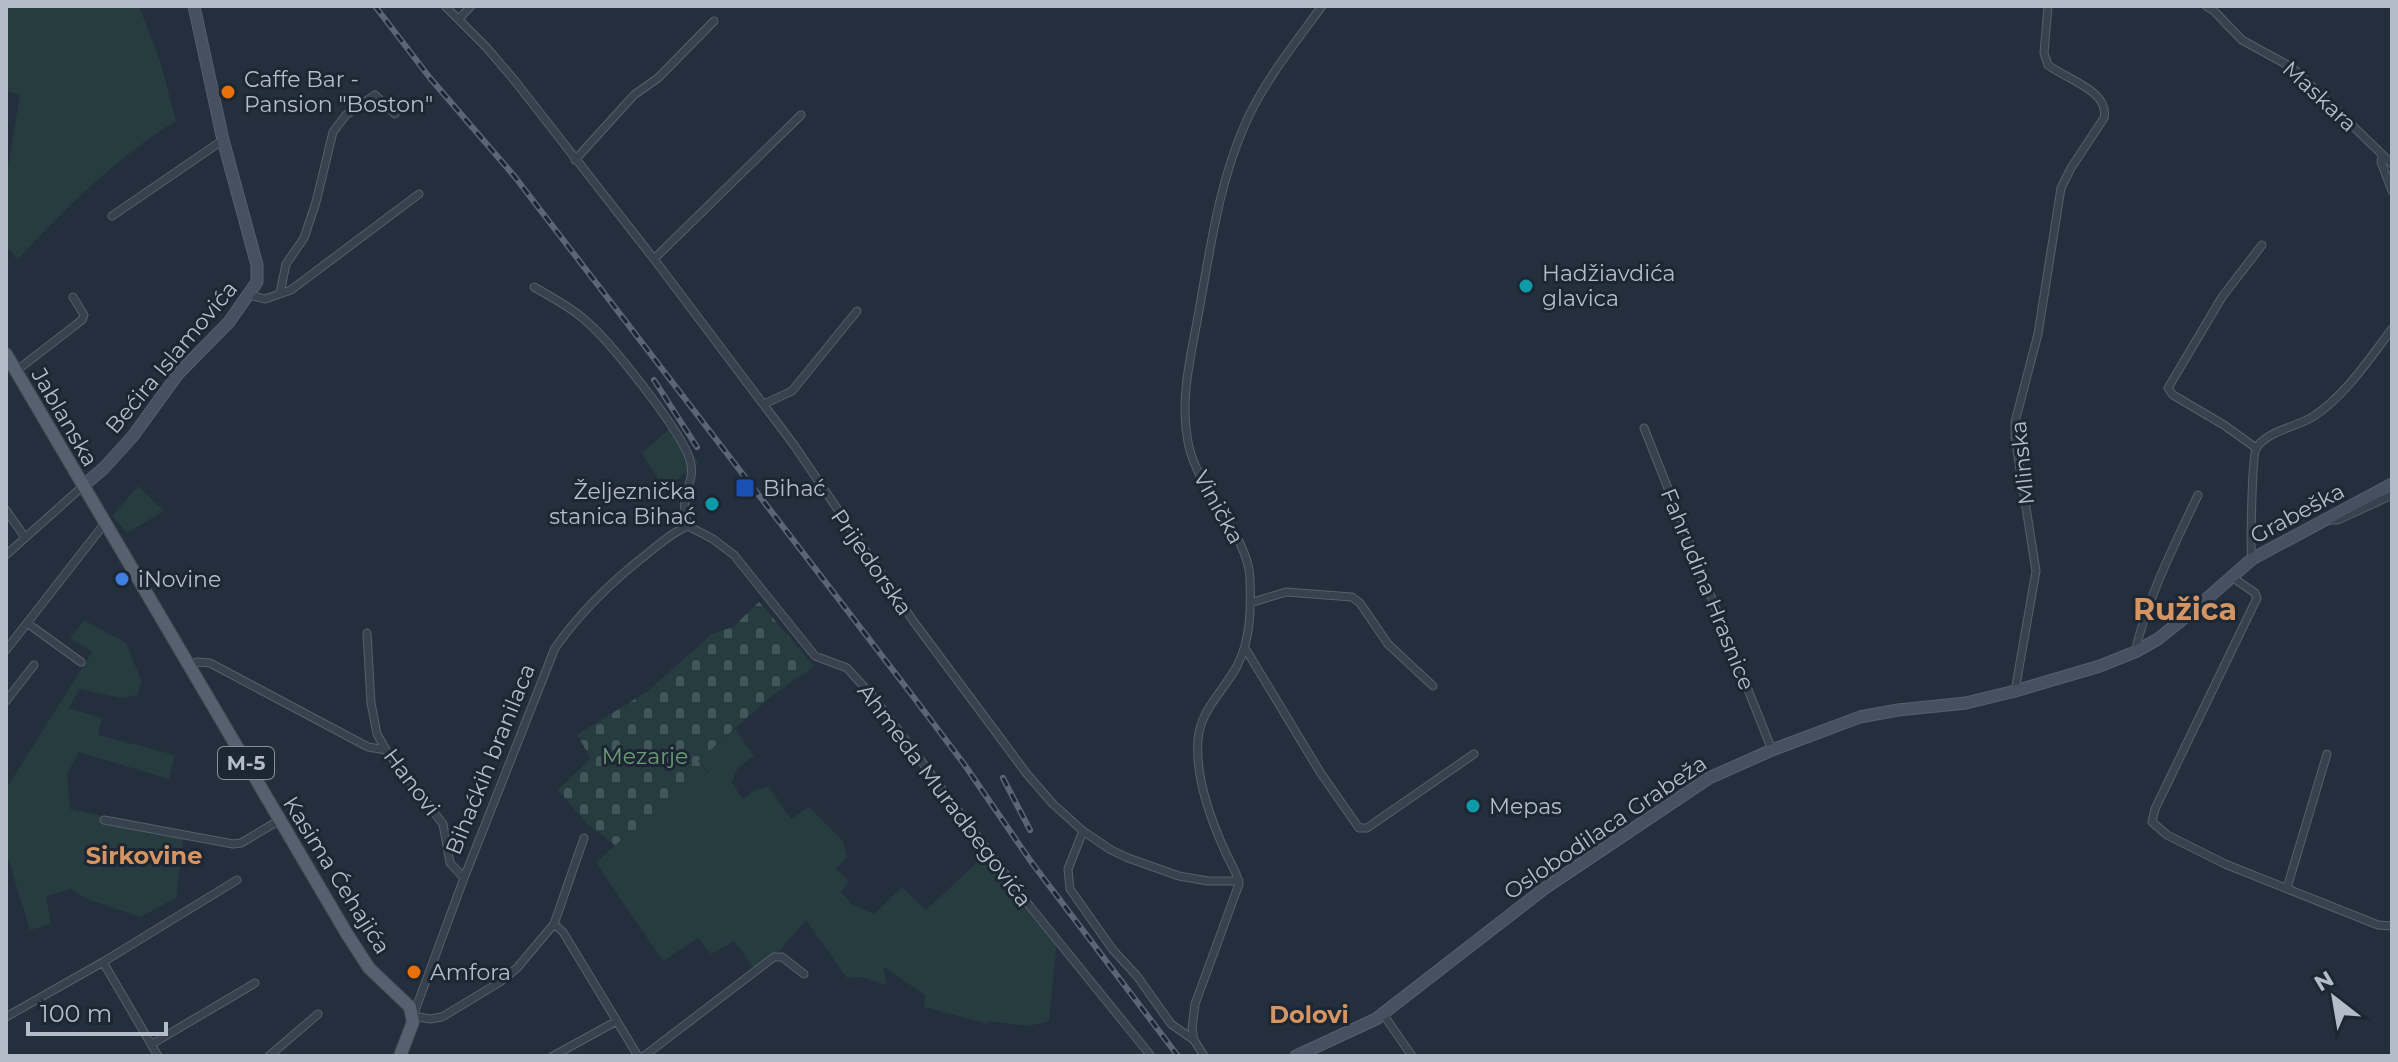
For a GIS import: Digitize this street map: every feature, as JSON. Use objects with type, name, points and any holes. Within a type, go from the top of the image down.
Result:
[{"type":"main road","name":"Jablanska","points":[[6,354],[90,499]]},
{"type":"main road","name":"Kasima Ćehajića","points":[[90,499],[358,953],[369,968],[403,998],[413,1016]]},
{"type":"main road","name":"Bihaćkih branilaca","points":[[400,1056],[412,1030],[413,1016]]},
{"type":"street","name":"Bećira Islamovića","points":[[83,486],[133,436],[178,374],[229,322],[257,282],[258,273],[223,140],[194,6]]},
{"type":"street","name":"Prijedorska","points":[[445,6],[523,91],[654,259],[764,404],[914,622],[1053,804],[1083,831],[1111,850],[1179,876],[1208,881],[1239,881]]},
{"type":"street","points":[[459,19],[471,6]]},
{"type":"street","name":"Vinička","points":[[1239,881],[1207,804],[1197,742],[1200,724],[1210,704],[1236,669],[1245,648],[1250,574],[1243,550],[1210,497],[1192,457],[1185,408],[1187,371],[1211,241],[1235,149],[1264,87],[1322,6]]},
{"type":"street","name":"Mlinska","points":[[2015,691],[2036,571],[2015,422],[2038,334],[2061,188],[2104,118],[2106,109],[2102,100],[2082,84],[2048,65],[2044,53],[2048,6]]},
{"type":"street","name":"Maskara","points":[[2206,6],[2242,40],[2293,68],[2392,164]]},
{"type":"street","points":[[575,160],[634,95],[658,78],[714,21]]},
{"type":"street","points":[[280,293],[286,264],[301,243],[316,202],[337,123],[375,95],[395,114]]},
{"type":"street","points":[[654,259],[801,115]]},
{"type":"street","points":[[112,216],[223,140]]},
{"type":"street","points":[[2382,156],[2381,162],[2392,191]]},
{"type":"street","points":[[249,295],[265,299],[291,290],[419,194]]},
{"type":"street","points":[[2256,448],[2173,395],[2168,388],[2222,297],[2262,245]]},
{"type":"street","points":[[534,287],[586,320],[614,351],[672,427],[691,464],[682,511],[688,526]]},
{"type":"street","points":[[16,371],[82,320],[84,315],[73,297]]},
{"type":"street","points":[[764,404],[792,391],[857,311]]},
{"type":"street","points":[[2252,559],[2252,478],[2256,448],[2263,441],[2314,417],[2336,399],[2392,329]]},
{"type":"street","name":"Fahrudina Hrasnice","points":[[1644,428],[1772,750]]},
{"type":"street","name":"Grabeška","points":[[2015,691],[2100,666],[2135,652],[2158,639],[2252,559],[2392,484]]},
{"type":"street","points":[[6,555],[83,486]]},
{"type":"street","points":[[2135,652],[2157,583],[2198,495]]},
{"type":"street","points":[[2328,520],[2338,520],[2392,495]]},
{"type":"street","points":[[6,510],[24,536]]},
{"type":"street","points":[[6,650],[105,523]]},
{"type":"street","name":"Bihaćkih branilaca","points":[[413,1016],[555,648],[574,621],[601,593],[654,548],[688,526]]},
{"type":"street","name":"Ahmeda Muradbegovića","points":[[688,526],[701,531],[734,555],[815,656],[847,668],[875,699],[1024,899],[1151,1056]]},
{"type":"street","points":[[2232,577],[2255,593],[2257,598],[2155,809],[2152,822],[2155,828],[2199,852],[2390,926]]},
{"type":"street","points":[[1250,603],[1286,592],[1352,597],[1360,603],[1388,644],[1433,686]]},
{"type":"street","points":[[27,623],[81,662]]},
{"type":"street","name":"Hanovi","points":[[367,633],[371,703],[377,734],[443,824],[450,863],[464,878]]},
{"type":"street","points":[[1245,648],[1320,772],[1359,828],[1367,828],[1474,754]]},
{"type":"street","points":[[189,665],[210,663],[368,747],[386,750]]},
{"type":"street","points":[[6,701],[34,665]]},
{"type":"street","name":"Oslobodilaca Grabeža","points":[[1296,1056],[1383,1014],[1497,924],[1607,845],[1709,778],[1860,717],[1966,703],[2015,691]]},
{"type":"street","points":[[2287,888],[2327,754]]},
{"type":"street","points":[[104,820],[233,844],[241,843],[280,820]]},
{"type":"street","points":[[1083,831],[1068,869],[1070,889],[1171,1024],[1194,1040]]},
{"type":"street","points":[[413,1016],[430,1019],[442,1017],[500,982],[517,968],[554,924],[584,838]]},
{"type":"street","points":[[6,1017],[237,880]]},
{"type":"street","points":[[1204,1056],[1194,1040],[1192,1029],[1195,1004],[1239,881]]},
{"type":"street","points":[[554,924],[563,932],[615,1022],[641,1056],[774,957],[782,957],[804,974]]},
{"type":"street","points":[[103,962],[158,1056]]},
{"type":"street","points":[[152,1044],[255,983]]},
{"type":"street","points":[[269,1056],[318,1014]]},
{"type":"street","points":[[1383,1014],[1412,1056]]},
{"type":"street","points":[[553,1056],[615,1022]]},
{"type":"green space","points":[[6,6],[139,6],[160,61],[176,121],[112,168],[17,260],[6,245],[6,179],[20,95],[6,91]]},
{"type":"green space","points":[[672,427],[699,463],[665,489],[643,452]]},
{"type":"green space","points":[[138,486],[164,511],[127,533],[112,516]]},
{"type":"green space","name":"Mezarje","points":[[759,602],[814,666],[768,699],[698,761],[709,775],[615,845],[587,824],[558,790],[591,758],[577,735],[648,691],[712,634],[733,627]]},
{"type":"green space","points":[[84,620],[126,643],[142,682],[137,695],[121,698],[79,689],[69,708],[102,718],[98,735],[175,755],[169,779],[79,752],[67,774],[70,809],[184,833],[176,898],[140,917],[87,899],[71,889],[46,896],[51,924],[30,930],[6,852],[6,789],[92,652],[70,638]]},
{"type":"green space","points":[[735,729],[754,756],[737,769],[732,783],[743,799],[755,790],[769,787],[791,819],[809,807],[843,841],[847,857],[836,869],[849,881],[841,892],[852,904],[874,914],[902,887],[926,910],[988,852],[1057,941],[1049,1021],[1029,1026],[989,1021],[988,1024],[924,1007],[925,995],[884,967],[886,985],[861,977],[847,978],[806,920],[774,957],[756,971],[734,941],[711,954],[698,938],[663,961],[596,863],[709,774],[698,761]]},
{"type":"railway","points":[[375,6],[430,78],[515,177],[912,695],[1032,863],[1178,1056]]},
{"type":"railway","points":[[654,380],[697,447]]},
{"type":"railway","points":[[1003,778],[1030,830]]},
{"type":"place","name":"Caffe Bar - Pansion \"Boston\"","points":[[228,92]]},
{"type":"place","name":"Hadžiavdića glavica","points":[[1526,286]]},
{"type":"place","name":"Bihać","points":[[745,488]]},
{"type":"place","name":"Željeznička stanica Bihać","points":[[712,504]]},
{"type":"place","name":"iNovine","points":[[122,579]]},
{"type":"place","name":"Mepas","points":[[1473,806]]},
{"type":"place","name":"Amfora","points":[[414,972]]},
{"type":"district","name":"Ružica","points":[[2185,610]]},
{"type":"district","name":"Sirkovine","points":[[144,856]]},
{"type":"district","name":"Dolovi","points":[[1309,1015]]}]
